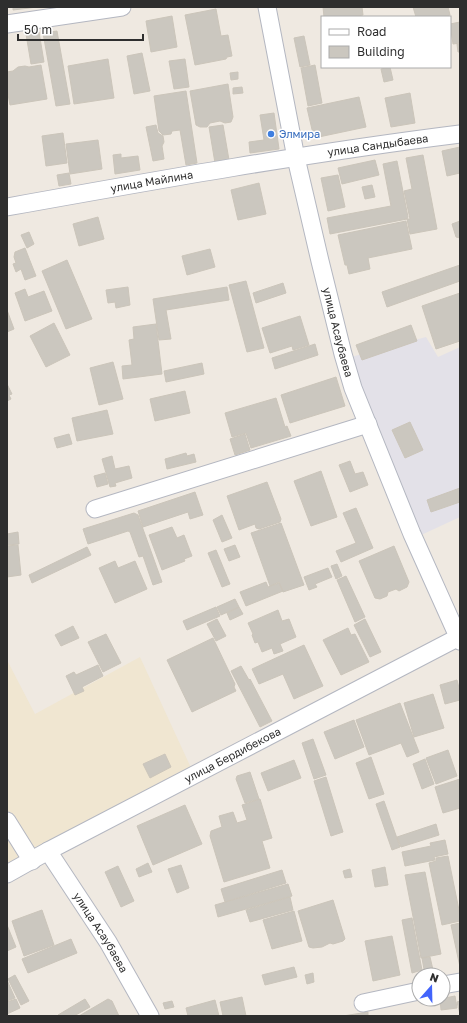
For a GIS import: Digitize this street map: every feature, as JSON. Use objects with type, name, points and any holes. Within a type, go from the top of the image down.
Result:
[{"type":"street","points":[[7,24],[122,7]]},
{"type":"street","name":"улица Асаубаева","points":[[266,7],[296,158],[343,354],[353,388],[412,534],[459,639]]},
{"type":"street","name":"улица Сандыбаева","points":[[296,158],[402,141],[460,134]]},
{"type":"street","name":"улица Майлина","points":[[7,207],[296,158]]},
{"type":"street","points":[[95,509],[368,424]]},
{"type":"street","name":"улица Бердибекова","points":[[7,874],[48,851],[459,639]]},
{"type":"street","points":[[11,828],[32,861]]},
{"type":"street","name":"улица Асаубаева","points":[[48,851],[108,942],[150,1016]]},
{"type":"street","points":[[363,1003],[411,993]]},
{"type":"shaded area","points":[[426,337],[438,357],[460,347],[460,517],[419,536],[365,425],[351,357]]},
{"type":"shaded area","points":[[140,657],[192,770],[7,868],[7,660],[35,714]]},
{"type":"building","points":[[13,7],[37,7],[13,10]]},
{"type":"building","points":[[323,7],[362,7],[363,15],[324,16]]},
{"type":"building","points":[[413,7],[448,7],[450,15],[446,16],[416,16]]},
{"type":"building","points":[[216,9],[221,36],[228,35],[232,56],[227,57],[226,59],[195,65],[185,15]]},
{"type":"building","points":[[172,16],[177,47],[151,52],[146,21]]},
{"type":"building","points":[[460,22],[460,43],[453,44],[451,24]]},
{"type":"building","points":[[57,31],[70,104],[56,106],[43,33]]},
{"type":"building","points":[[39,32],[44,62],[31,64],[26,34]]},
{"type":"building","points":[[304,36],[310,65],[300,67],[294,38]]},
{"type":"building","points":[[457,44],[460,44],[460,52],[458,52]]},
{"type":"building","points":[[142,53],[150,91],[134,94],[127,56]]},
{"type":"building","points":[[108,59],[114,98],[74,104],[68,66]]},
{"type":"building","points":[[185,59],[189,87],[174,89],[169,61]]},
{"type":"building","points":[[41,65],[47,99],[10,105],[7,89],[7,72],[13,71],[18,67]]},
{"type":"building","points":[[315,65],[322,103],[308,106],[301,68]]},
{"type":"building","points":[[390,68],[393,80],[384,82],[381,69]]},
{"type":"building","points":[[238,72],[238,79],[231,80],[230,73]]},
{"type":"building","points":[[228,84],[233,117],[231,122],[225,123],[220,121],[210,123],[207,127],[200,127],[196,125],[190,91]]},
{"type":"building","points":[[242,87],[243,93],[233,94],[233,88]]},
{"type":"building","points":[[186,91],[197,163],[186,165],[180,130],[172,131],[171,134],[163,135],[159,131],[154,96]]},
{"type":"building","points":[[410,93],[415,123],[391,127],[385,98]]},
{"type":"building","points":[[359,97],[366,127],[314,138],[307,108]]},
{"type":"building","points":[[274,113],[279,149],[250,153],[249,142],[264,140],[260,115]]},
{"type":"building","points":[[156,125],[158,133],[163,136],[164,142],[162,146],[164,159],[153,161],[146,127]]},
{"type":"building","points":[[223,125],[229,160],[215,163],[209,127]]},
{"type":"building","points":[[63,133],[67,163],[46,166],[42,136]]},
{"type":"building","points":[[98,140],[102,169],[70,174],[66,144]]},
{"type":"building","points":[[460,147],[460,173],[447,176],[442,151]]},
{"type":"building","points":[[121,154],[121,158],[138,156],[140,170],[115,174],[113,155]]},
{"type":"building","points":[[423,155],[437,229],[410,234],[407,219],[410,219],[404,191],[412,189],[406,158]]},
{"type":"building","points":[[375,160],[379,175],[342,184],[338,168]]},
{"type":"building","points":[[397,161],[408,217],[407,219],[330,234],[327,218],[391,206],[383,164]]},
{"type":"building","points":[[69,173],[71,184],[59,186],[57,175]]},
{"type":"building","points":[[338,175],[345,207],[328,211],[321,178]]},
{"type":"building","points":[[259,183],[266,214],[238,220],[231,190]]},
{"type":"building","points":[[372,185],[375,197],[365,199],[362,187]]},
{"type":"building","points":[[98,217],[104,239],[79,246],[73,224]]},
{"type":"building","points":[[406,221],[412,249],[368,258],[370,269],[349,274],[347,265],[345,265],[338,235]]},
{"type":"building","points":[[460,221],[460,238],[456,237],[452,224]]},
{"type":"building","points":[[29,232],[34,244],[27,248],[21,235]]},
{"type":"building","points":[[25,248],[36,276],[25,280],[21,269],[16,272],[13,264],[16,263],[14,257],[15,252]]},
{"type":"building","points":[[210,249],[215,267],[187,275],[182,256]]},
{"type":"building","points":[[67,260],[92,319],[66,329],[42,271]]},
{"type":"building","points":[[460,265],[460,281],[387,307],[382,292]]},
{"type":"building","points":[[246,281],[264,348],[247,352],[229,285]]},
{"type":"building","points":[[283,283],[286,293],[256,303],[253,293]]},
{"type":"building","points":[[128,287],[130,305],[116,308],[115,302],[108,303],[106,290]]},
{"type":"building","points":[[227,287],[229,300],[166,310],[171,339],[159,340],[153,299]]},
{"type":"building","points":[[25,289],[28,297],[44,291],[52,311],[25,321],[15,293]]},
{"type":"building","points":[[460,293],[460,341],[436,349],[422,306]]},
{"type":"building","points":[[7,310],[14,329],[7,332]]},
{"type":"building","points":[[300,316],[309,345],[293,350],[292,346],[270,353],[262,328]]},
{"type":"building","points":[[54,323],[70,355],[46,367],[30,336]]},
{"type":"building","points":[[156,324],[162,374],[123,379],[122,366],[132,365],[129,340],[134,339],[133,327]]},
{"type":"building","points":[[411,325],[417,341],[362,360],[356,345]]},
{"type":"building","points":[[315,344],[318,355],[275,369],[272,358]]},
{"type":"building","points":[[113,362],[123,399],[99,405],[90,368]]},
{"type":"building","points":[[202,363],[204,374],[166,382],[164,371]]},
{"type":"building","points":[[336,377],[345,406],[290,423],[281,395]]},
{"type":"building","points":[[7,384],[12,394],[9,395],[11,399],[7,401]]},
{"type":"building","points":[[185,391],[190,413],[155,421],[150,399]]},
{"type":"building","points":[[276,398],[285,427],[287,426],[291,436],[251,448],[246,433],[232,437],[225,413]]},
{"type":"building","points":[[107,410],[113,434],[77,441],[72,418]]},
{"type":"building","points":[[410,422],[423,450],[405,458],[392,430]]},
{"type":"building","points":[[69,434],[72,444],[57,448],[54,438]]},
{"type":"building","points":[[245,434],[250,450],[235,455],[230,439]]},
{"type":"building","points":[[186,453],[187,456],[194,454],[196,462],[167,469],[165,459]]},
{"type":"building","points":[[112,456],[115,469],[129,466],[132,478],[115,483],[116,486],[110,487],[102,459]]},
{"type":"building","points":[[350,461],[355,474],[363,472],[368,485],[350,492],[339,465]]},
{"type":"building","points":[[321,471],[337,517],[311,526],[294,481]]},
{"type":"building","points":[[105,473],[108,484],[97,487],[94,476]]},
{"type":"building","points":[[267,482],[281,519],[280,522],[259,529],[256,528],[255,524],[239,530],[227,496]]},
{"type":"building","points":[[460,488],[460,502],[431,512],[427,500]]},
{"type":"building","points":[[195,492],[203,515],[190,519],[188,512],[143,527],[138,511]]},
{"type":"building","points":[[356,508],[373,548],[341,562],[336,551],[356,543],[343,513]]},
{"type":"building","points":[[134,513],[138,515],[162,582],[153,585],[143,556],[139,557],[130,532],[128,531],[88,544],[83,529]]},
{"type":"building","points":[[222,515],[232,538],[222,542],[213,520]]},
{"type":"building","points":[[281,523],[304,585],[283,592],[279,582],[270,586],[251,533]]},
{"type":"building","points":[[172,527],[177,538],[184,535],[192,556],[184,559],[185,561],[162,570],[149,535]]},
{"type":"building","points":[[18,532],[19,544],[7,545],[7,534]]},
{"type":"building","points":[[18,545],[21,575],[7,577],[7,546]]},
{"type":"building","points":[[235,545],[240,557],[229,561],[224,549]]},
{"type":"building","points":[[394,546],[409,582],[407,587],[399,591],[396,589],[388,592],[387,596],[380,599],[375,598],[359,561]]},
{"type":"building","points":[[87,547],[91,555],[32,583],[29,575]]},
{"type":"building","points":[[216,550],[230,584],[222,587],[208,553]]},
{"type":"building","points":[[115,561],[118,568],[135,561],[147,589],[115,603],[99,568]]},
{"type":"building","points":[[337,564],[342,576],[336,579],[331,566]]},
{"type":"building","points":[[328,568],[332,577],[315,584],[317,587],[309,590],[304,577]]},
{"type":"building","points":[[346,576],[365,617],[355,622],[337,580]]},
{"type":"building","points":[[266,582],[268,587],[279,583],[283,591],[246,606],[240,592]]},
{"type":"building","points":[[235,599],[239,607],[221,615],[217,607]]},
{"type":"building","points":[[216,607],[220,616],[187,630],[183,621]]},
{"type":"building","points":[[239,607],[243,614],[230,620],[227,613]]},
{"type":"building","points":[[278,610],[282,621],[289,619],[296,637],[280,644],[283,651],[274,654],[272,648],[262,652],[258,642],[255,643],[248,623]]},
{"type":"building","points":[[217,619],[226,636],[216,641],[207,624]]},
{"type":"building","points":[[365,619],[381,652],[370,657],[354,625]]},
{"type":"building","points":[[73,626],[79,638],[61,646],[55,635]]},
{"type":"building","points":[[348,628],[351,635],[355,634],[369,662],[341,675],[323,640]]},
{"type":"building","points":[[106,634],[121,663],[103,672],[88,642]]},
{"type":"building","points":[[213,638],[235,684],[234,687],[236,691],[192,712],[167,660]]},
{"type":"building","points":[[304,645],[323,686],[294,699],[283,674],[259,684],[252,669]]},
{"type":"building","points":[[98,665],[103,676],[82,687],[84,691],[75,695],[66,676],[74,672],[76,675]]},
{"type":"building","points":[[241,666],[249,680],[250,679],[272,721],[260,727],[231,671]]},
{"type":"building","points":[[457,680],[460,700],[445,704],[440,685]]},
{"type":"building","points":[[433,694],[444,728],[414,737],[404,703]]},
{"type":"building","points":[[400,703],[419,752],[407,757],[401,743],[369,755],[356,720]]},
{"type":"building","points":[[354,720],[364,747],[335,759],[324,732]]},
{"type":"building","points":[[313,739],[326,775],[314,779],[302,743]]},
{"type":"building","points":[[448,750],[457,776],[436,784],[426,758]]},
{"type":"building","points":[[165,754],[171,767],[150,778],[143,764]]},
{"type":"building","points":[[371,757],[384,794],[369,799],[356,763]]},
{"type":"building","points":[[425,759],[434,784],[422,789],[413,764]]},
{"type":"building","points":[[294,760],[301,778],[268,791],[261,773]]},
{"type":"building","points":[[250,772],[259,799],[245,803],[236,779],[237,776]]},
{"type":"building","points":[[326,777],[343,832],[331,836],[314,781]]},
{"type":"building","points":[[460,779],[460,808],[443,813],[435,787]]},
{"type":"building","points":[[260,799],[272,838],[262,841],[270,868],[224,882],[210,836],[211,831],[222,827],[219,816],[233,812],[237,823],[247,820],[242,805]]},
{"type":"building","points":[[384,801],[400,847],[392,850],[376,804]]},
{"type":"building","points":[[185,805],[202,844],[153,865],[137,826]]},
{"type":"building","points":[[436,824],[439,835],[401,847],[397,837]]},
{"type":"building","points":[[445,840],[448,854],[434,857],[435,860],[405,866],[402,852],[431,846],[430,843]]},
{"type":"building","points":[[448,856],[460,921],[442,925],[429,863],[436,861],[436,858]]},
{"type":"building","points":[[148,863],[152,872],[139,877],[136,869]]},
{"type":"building","points":[[181,865],[189,888],[177,893],[168,869]]},
{"type":"building","points":[[118,866],[134,901],[121,907],[105,872]]},
{"type":"building","points":[[385,867],[388,885],[375,887],[372,870]]},
{"type":"building","points":[[350,869],[352,877],[345,878],[343,871]]},
{"type":"building","points":[[282,870],[286,883],[225,902],[221,889]]},
{"type":"building","points":[[425,872],[441,954],[421,958],[405,875]]},
{"type":"building","points":[[288,884],[292,896],[218,917],[215,905]]},
{"type":"building","points":[[290,897],[293,910],[250,922],[246,910]]},
{"type":"building","points":[[333,900],[345,939],[343,941],[333,944],[330,943],[322,947],[309,947],[298,911]]},
{"type":"building","points":[[42,910],[54,945],[24,956],[12,921]]},
{"type":"building","points":[[294,911],[302,941],[272,949],[263,920]]},
{"type":"building","points":[[412,918],[421,967],[411,968],[402,920]]},
{"type":"building","points":[[460,923],[460,967],[451,925]]},
{"type":"building","points":[[7,925],[16,947],[7,951]]},
{"type":"building","points":[[392,936],[400,975],[373,981],[365,941]]},
{"type":"building","points":[[71,939],[77,953],[28,973],[22,959]]},
{"type":"building","points":[[430,957],[432,967],[424,967],[422,958]]},
{"type":"building","points":[[294,967],[297,977],[265,985],[262,975]]},
{"type":"building","points":[[313,973],[314,982],[307,984],[305,975]]},
{"type":"building","points":[[15,975],[29,1001],[21,1005],[8,979]]},
{"type":"building","points":[[7,980],[15,998],[7,1001]]},
{"type":"building","points":[[455,996],[457,1008],[441,1010],[441,1007],[451,1007],[451,997]]},
{"type":"building","points":[[242,997],[246,1016],[223,1016],[220,1002]]},
{"type":"building","points":[[16,999],[20,1008],[7,1014],[7,1002]]},
{"type":"building","points":[[85,999],[90,1007],[74,1016],[58,1015]]},
{"type":"building","points":[[108,999],[112,1001],[119,1016],[79,1016]]},
{"type":"building","points":[[215,1000],[219,1016],[188,1016],[186,1008]]},
{"type":"building","points":[[172,1001],[174,1007],[165,1009],[163,1003]]},
{"type":"building","points":[[460,1001],[460,1014],[457,1002]]},
{"type":"building","points":[[368,1012],[368,1016],[343,1016]]},
{"type":"place","name":"Элмира","points":[[271,134]]}]
